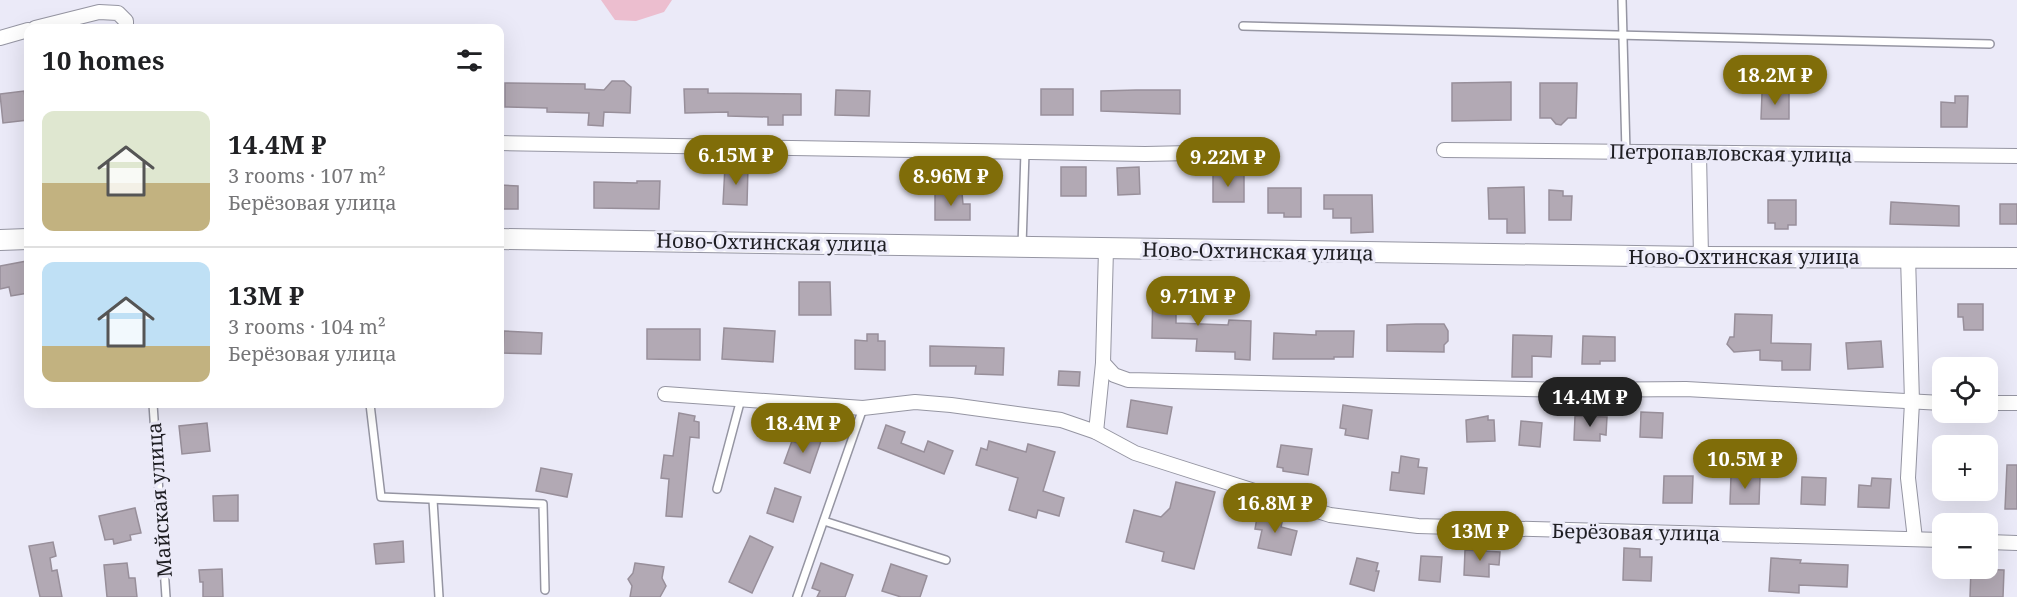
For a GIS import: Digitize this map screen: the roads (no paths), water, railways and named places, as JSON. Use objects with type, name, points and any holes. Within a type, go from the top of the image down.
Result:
[{"type":"street","points":[[51,24],[99,12],[118,13],[126,24]]},
{"type":"street","points":[[0,38],[24,31]]},
{"type":"street","points":[[504,142],[1145,154],[1237,152]]},
{"type":"street","name":"Петропавловская улица","points":[[1444,150],[2017,156]]},
{"type":"street","points":[[1699,153],[1701,257]]},
{"type":"street","points":[[0,240],[24,239]]},
{"type":"street","name":"Ново-Охтинская улица","points":[[504,239],[1701,257],[2017,258]]},
{"type":"street","points":[[1096,432],[1103,363],[1106,249]]},
{"type":"street","points":[[1908,256],[1912,402],[1908,478],[1915,538]]},
{"type":"street","points":[[1103,363],[1114,375],[1128,380],[1571,390],[1686,389],[1932,403]]},
{"type":"street","name":"Берёзовая улица","points":[[665,394],[863,408],[915,402],[1061,420],[1096,432],[1135,453],[1330,515],[1418,526],[1932,539]]},
{"type":"street","points":[[1998,403],[2017,403]]},
{"type":"street","points":[[1998,542],[2017,543]]},
{"type":"lane","points":[[1622,0],[1626,152]]},
{"type":"lane","points":[[1242,26],[1990,44]]},
{"type":"lane","points":[[1022,246],[1025,151]]},
{"type":"lane","points":[[717,489],[741,399]]},
{"type":"lane","name":"Майская улица","points":[[153,408],[166,597]]},
{"type":"lane","points":[[370,408],[381,497],[543,504],[545,590]]},
{"type":"lane","points":[[797,597],[863,408]]},
{"type":"lane","points":[[433,500],[439,597]]},
{"type":"lane","points":[[824,520],[946,560]]}]
